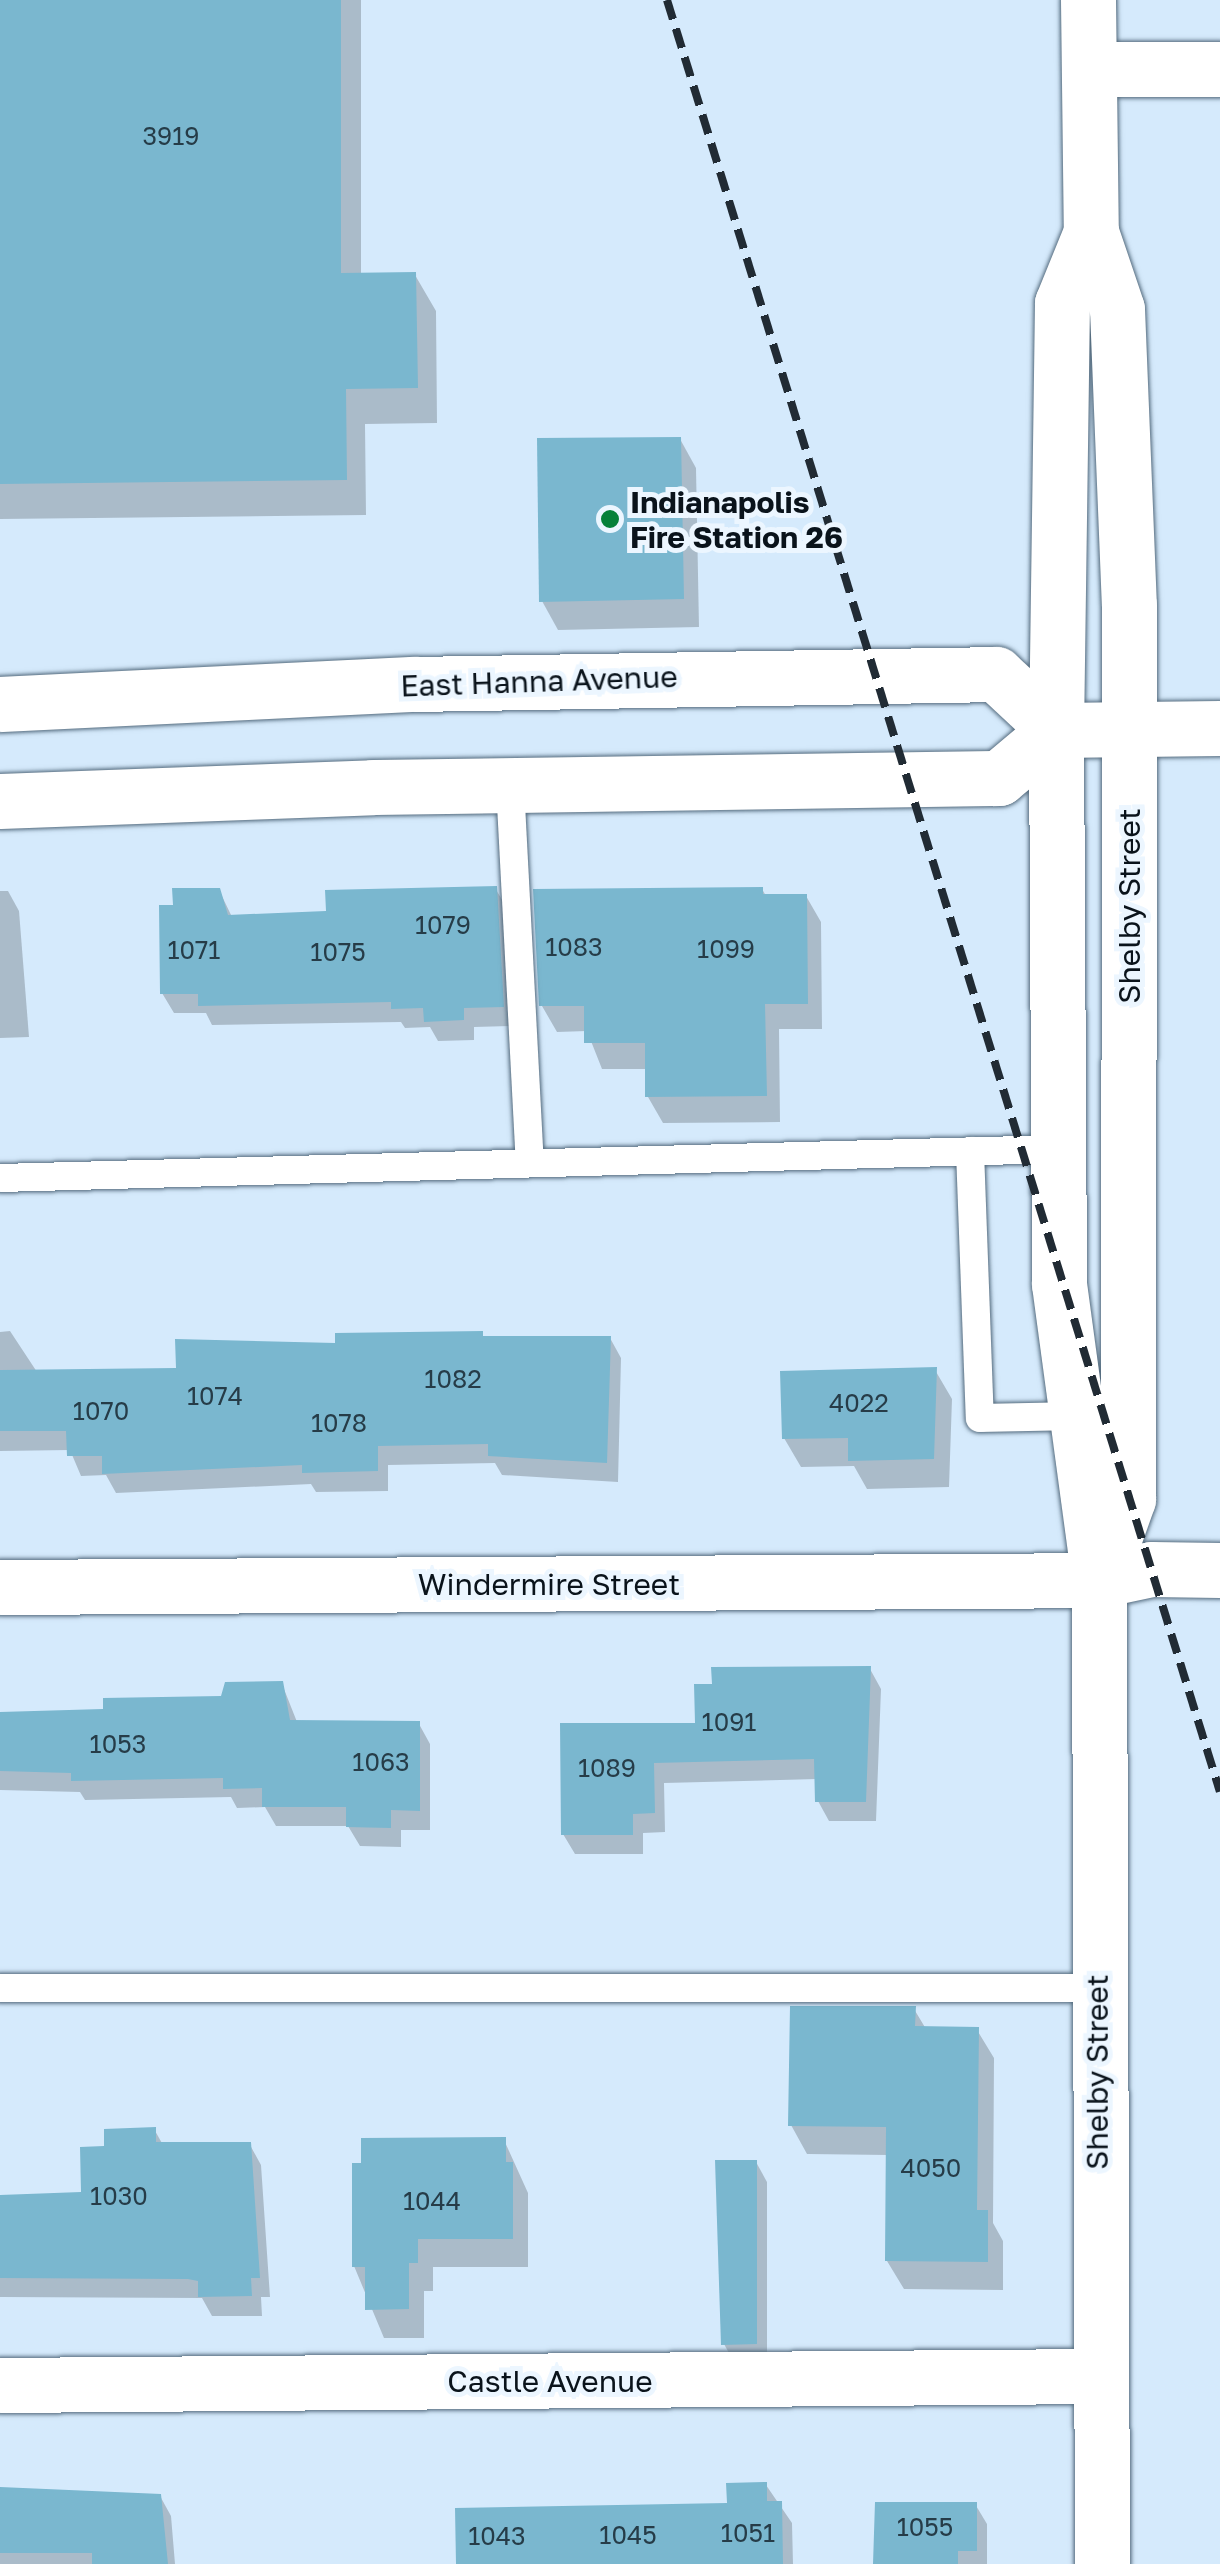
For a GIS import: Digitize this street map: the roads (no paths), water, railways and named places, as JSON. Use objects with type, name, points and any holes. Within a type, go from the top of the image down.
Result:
[{"type":"main road","name":"Shelby Street","points":[[1088,0],[1091,232],[1117,309],[1129,730],[1128,1499],[1099,1580]]},
{"type":"main road","points":[[1089,69],[1220,70]]},
{"type":"main road","name":"Shelby Street","points":[[1091,232],[1062,303],[1056,730],[1059,1284],[1099,1580],[1096,1988],[1102,2564]]},
{"type":"main road","name":"East Hanna Avenue","points":[[0,704],[414,684],[996,674],[1056,730]]},
{"type":"main road","points":[[0,801],[510,785],[999,778],[1056,730],[1220,728]]},
{"type":"main road","name":"Windermire Street","points":[[0,1588],[1099,1580],[1151,1569],[1220,1570]]},
{"type":"main road","name":"Castle Avenue","points":[[0,2385],[1100,2376]]},
{"type":"lane","points":[[510,785],[530,1161]]},
{"type":"lane","points":[[0,1178],[1058,1149]]},
{"type":"lane","points":[[970,1150],[980,1418],[1076,1416]]},
{"type":"lane","points":[[0,1988],[1096,1988]]},
{"type":"railway","points":[[667,0],[1220,1792]]},
{"type":"place","name":"Indianapolis Fire Station 26","points":[[610,519]]}]
